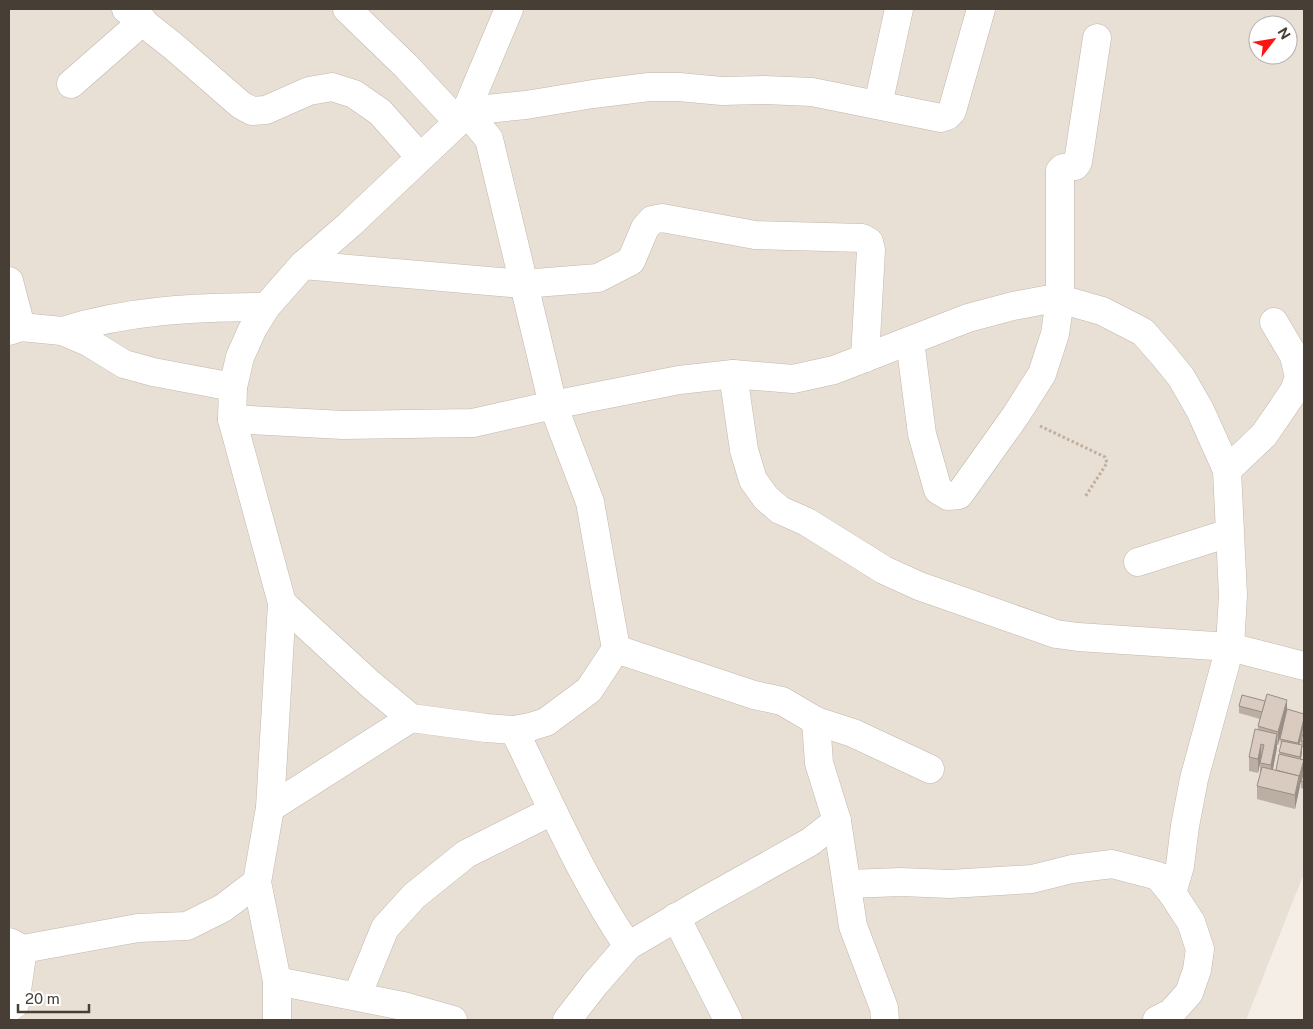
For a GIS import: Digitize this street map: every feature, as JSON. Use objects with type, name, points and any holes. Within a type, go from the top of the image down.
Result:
[{"type":"street","points":[[282,603],[369,683],[411,718],[514,730],[546,722],[590,690],[616,649],[590,502],[553,405],[489,139],[406,66],[347,9]]},
{"type":"street","points":[[277,1020],[277,981],[256,882],[270,808],[282,603],[232,419],[232,387],[240,357],[252,330],[266,306],[303,265],[348,225],[462,116],[508,9]]},
{"type":"street","points":[[878,105],[899,9]]},
{"type":"street","points":[[462,116],[593,94],[649,87],[679,87],[812,92],[941,118],[947,116],[952,111],[981,9]]},
{"type":"street","points":[[71,84],[134,15],[241,105],[252,111],[266,110],[302,94],[332,87],[354,94],[380,112],[420,157]]},
{"type":"street","points":[[910,341],[922,434],[938,490],[948,496],[958,495],[1016,415],[1042,374],[1054,334],[1060,299],[1060,170],[1075,166],[1078,162],[1097,38]]},
{"type":"street","points":[[303,265],[523,284],[598,278],[631,261],[645,228],[652,220],[662,218],[755,235],[862,238],[869,242],[871,250],[866,358]]},
{"type":"street","points":[[9,281],[15,329],[62,331],[93,322],[138,313],[200,307],[266,306]]},
{"type":"street","points":[[232,419],[343,425],[473,423],[679,380],[732,374],[793,379],[834,370],[968,318],[1045,300],[1060,299],[1102,311],[1143,332],[1181,377],[1200,410],[1227,470],[1233,595],[1230,646],[1194,779],[1184,826],[1180,866],[1172,893]]},
{"type":"street","points":[[1227,470],[1264,435],[1294,391],[1299,378],[1294,356],[1274,322]]},
{"type":"street","points":[[62,331],[90,343],[124,364],[153,372],[232,387]]},
{"type":"street","points":[[732,374],[744,450],[753,480],[766,498],[780,510],[807,522],[884,570],[919,586],[1056,634],[1230,646],[1304,666]]},
{"type":"street","points":[[1138,562],[1229,533]]},
{"type":"street","points":[[616,649],[754,695],[782,701],[816,722],[853,733],[930,769]]},
{"type":"street","points":[[270,808],[411,718]]},
{"type":"street","points":[[816,722],[819,763],[837,822],[853,926],[884,1008],[885,1020]]},
{"type":"street","points":[[514,730],[590,886],[607,916],[628,946]]},
{"type":"street","points":[[357,996],[385,928],[414,896],[466,854],[552,811]]},
{"type":"street","points":[[567,1020],[628,946],[810,842],[837,822]]},
{"type":"street","points":[[848,884],[901,882],[950,884],[1024,880],[1072,869],[1112,864],[1158,876],[1172,893],[1190,922],[1200,949],[1197,970],[1189,994],[1171,1013],[1157,1020]]},
{"type":"street","points":[[16,1011],[16,945],[138,928],[186,926],[223,908],[256,882]]},
{"type":"street","points":[[676,917],[728,1020]]},
{"type":"street","points":[[277,981],[403,1006],[452,1020]]},
{"type":"path","points":[[1016,415],[1105,457],[1107,462],[1086,497]]},
{"type":"shaded area","points":[[9,9],[1304,9],[1304,873],[1246,1020],[9,1020]]},
{"type":"building","points":[[1267,694],[1287,700],[1278,732],[1258,726]]},
{"type":"building","points":[[1242,695],[1265,701],[1262,712],[1239,706]]},
{"type":"building","points":[[1287,709],[1304,714],[1298,743],[1280,739]]},
{"type":"building","points":[[1255,729],[1277,734],[1271,765],[1260,763],[1264,745],[1261,744],[1258,759],[1249,757]]},
{"type":"building","points":[[1304,730],[1304,741],[1301,741]]},
{"type":"building","points":[[1282,741],[1302,745],[1300,757],[1279,752]]},
{"type":"building","points":[[1279,754],[1304,760],[1299,777],[1276,770]]},
{"type":"building","points":[[1262,767],[1299,776],[1295,795],[1257,786]]},
{"type":"building","points":[[1304,771],[1304,782],[1301,781]]}]
